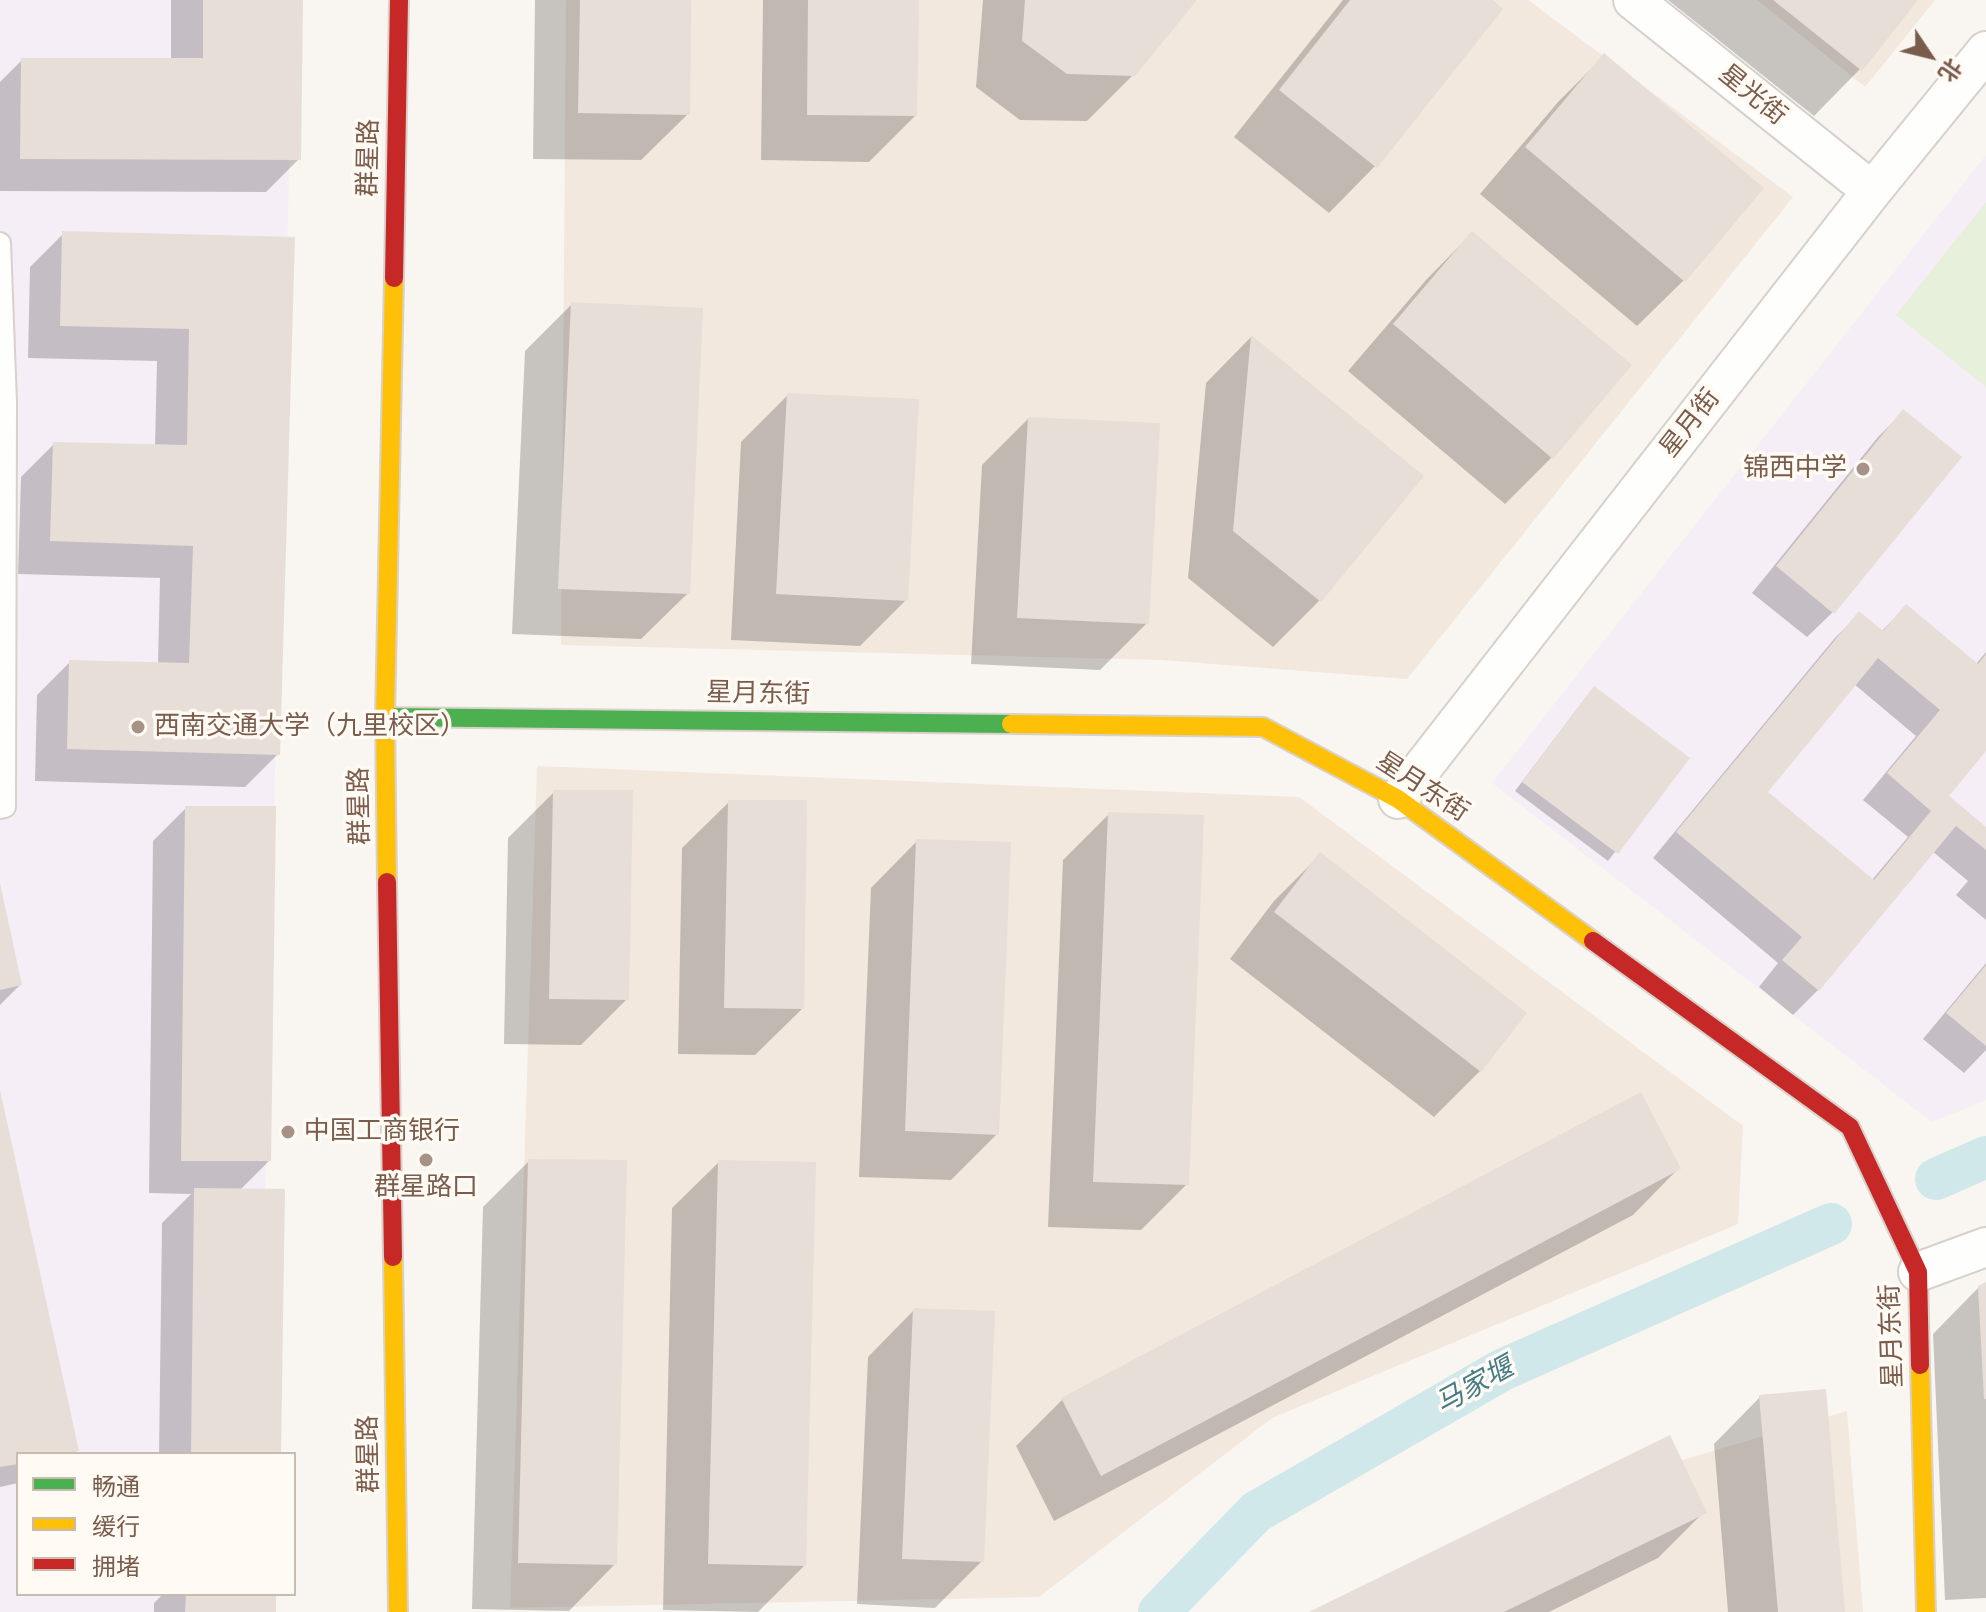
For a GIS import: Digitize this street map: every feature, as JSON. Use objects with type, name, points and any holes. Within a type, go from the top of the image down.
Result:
[{"type":"street","name":"群星路","points":[[398,1612],[385,717],[399,0]]},
{"type":"street","name":"星光街","points":[[1633,0],[1872,191]]},
{"type":"street","name":"星月街","points":[[1398,799],[1872,191],[1986,51]]},
{"type":"street","name":"星月东街","points":[[385,717],[1263,727],[1398,799],[1850,1127],[1918,1272],[1926,1612]]},
{"type":"street","points":[[1918,1272],[1986,1247]]},
{"type":"lane","points":[[0,243],[5,807],[0,808]]},
{"type":"shaded area","name":"西南交通大学（九里校区）","points":[[0,0],[293,0],[259,1452],[16,1452],[16,1596],[255,1596],[255,1612],[0,1612]]},
{"type":"shaded area","points":[[566,0],[1528,0],[1793,197],[1407,679],[1162,660],[561,645]]},
{"type":"shaded area","points":[[1757,0],[1935,0],[1865,87]]},
{"type":"shaded area","name":"锦西中学","points":[[1986,155],[1986,1100],[1932,1122],[1492,783]]},
{"type":"shaded area","points":[[537,766],[1299,797],[1743,1126],[1738,1224],[1272,1418],[1039,1597],[510,1608]]},
{"type":"shaded area","points":[[1847,1411],[1863,1612],[1344,1612],[1548,1500]]},
{"type":"green space","points":[[1986,202],[1986,387],[1896,315]]},
{"type":"building","points":[[203,0],[303,0],[301,160],[20,159],[21,58],[203,58]]},
{"type":"building","points":[[580,0],[691,0],[690,115],[578,113]]},
{"type":"building","points":[[808,0],[919,0],[917,116],[807,115]]},
{"type":"building","points":[[1025,0],[1197,0],[1135,76],[1067,74],[1022,41]]},
{"type":"building","points":[[1350,0],[1493,0],[1503,9],[1377,168],[1279,90]]},
{"type":"building","points":[[1773,0],[1918,0],[1862,71]]},
{"type":"building","points":[[1604,53],[1764,188],[1685,282],[1525,147]]},
{"type":"building","points":[[62,231],[295,237],[280,755],[67,749],[69,660],[189,663],[193,546],[50,541],[53,442],[187,445],[189,329],[60,326]]},
{"type":"building","points":[[1472,231],[1632,365],[1553,459],[1393,324]]},
{"type":"building","points":[[571,302],[703,308],[690,594],[558,589]]},
{"type":"building","points":[[1251,335],[1424,476],[1321,602],[1233,531]]},
{"type":"building","points":[[787,393],[919,399],[908,601],[776,594]]},
{"type":"building","points":[[1903,409],[1962,457],[1834,614],[1776,566]]},
{"type":"building","points":[[1028,417],[1160,423],[1149,624],[1017,618]]},
{"type":"building","points":[[1906,604],[1978,664],[1986,654],[1986,751],[1949,796],[1986,827],[1986,850],[1956,826],[1819,991],[1782,960],[1802,937],[1676,832],[1859,611],[1883,631]],"holes":[[[1878,658],[1940,710],[1887,773],[1931,811],[1874,880],[1768,792]]]},
{"type":"building","points":[[1594,686],[1690,758],[1618,854],[1522,782]]},
{"type":"building","points":[[553,790],[633,790],[629,1000],[549,999]]},
{"type":"building","points":[[728,800],[807,800],[804,1009],[724,1008]]},
{"type":"building","points":[[185,806],[276,806],[271,1161],[181,1161]]},
{"type":"building","points":[[1108,812],[1204,815],[1189,1185],[1093,1182]]},
{"type":"building","points":[[916,839],[1011,842],[999,1135],[905,1131]]},
{"type":"building","points":[[1320,852],[1527,1013],[1481,1072],[1274,912]]},
{"type":"building","points":[[0,883],[22,985],[0,990]]},
{"type":"building","points":[[1986,965],[1986,1046],[1946,1013]]},
{"type":"building","points":[[0,1090],[79,1451],[16,1452],[16,1464],[0,1467]]},
{"type":"building","points":[[1641,1092],[1681,1169],[1101,1476],[1061,1398]]},
{"type":"building","points":[[528,1159],[627,1160],[617,1565],[518,1563]]},
{"type":"building","points":[[718,1160],[816,1162],[806,1566],[708,1564]]},
{"type":"building","points":[[194,1188],[285,1189],[281,1452],[191,1452]]},
{"type":"building","points":[[1986,1282],[1986,1399],[1984,1399],[1978,1286]]},
{"type":"building","points":[[913,1308],[995,1311],[984,1562],[902,1559]]},
{"type":"building","points":[[1826,1389],[1845,1612],[1778,1612],[1759,1395]]},
{"type":"building","points":[[1670,1435],[1707,1513],[1504,1612],[1309,1612]]},
{"type":"building","points":[[186,1596],[276,1596],[276,1612],[185,1612]]},
{"type":"waterway","name":"马家堰","points":[[1936,1179],[1986,1157]]},
{"type":"waterway","name":"马家堰","points":[[1159,1612],[1256,1512],[1502,1370],[1831,1224]]},
{"type":"traffic: fast","points":[[385,717],[1011,724]]},
{"type":"traffic: slow","points":[[387,882],[385,717],[394,278]]},
{"type":"traffic: slow","points":[[1011,724],[1263,727],[1398,799],[1593,941]]},
{"type":"traffic: slow","points":[[393,1257],[398,1612]]},
{"type":"traffic: slow","points":[[1920,1365],[1926,1612]]},
{"type":"traffic: jam","points":[[394,278],[399,0]]},
{"type":"traffic: jam","points":[[387,882],[393,1257]]},
{"type":"traffic: jam","points":[[1593,941],[1850,1127],[1918,1272],[1920,1365]]},
{"type":"place","name":"锦西中学","points":[[1863,469]]},
{"type":"place","name":"西南交通大学（九里校区）","points":[[138,727]]},
{"type":"place","name":"中国工商银行","points":[[288,1132]]},
{"type":"place","name":"群星路口","points":[[426,1160]]}]
